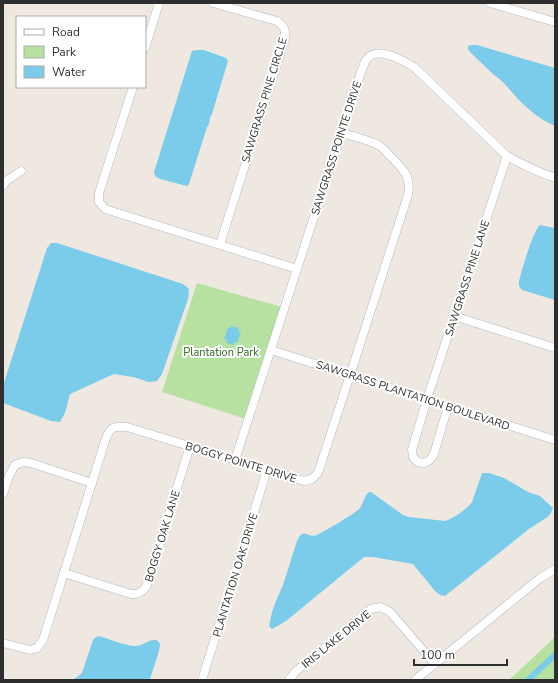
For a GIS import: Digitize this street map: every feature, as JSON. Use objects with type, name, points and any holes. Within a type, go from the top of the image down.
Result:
[{"type":"street","points":[[146,45],[159,3]]},
{"type":"street","name":"SAWGRASS PINE CIRCLE","points":[[213,3],[277,22],[284,28],[285,32],[220,244]]},
{"type":"street","points":[[490,3],[555,22]]},
{"type":"street","name":"SAWGRASS POINTE DRIVE","points":[[236,460],[341,133],[366,60],[374,54],[386,54],[414,67],[507,156],[523,166],[555,178]]},
{"type":"street","points":[[133,88],[99,193],[99,202],[105,209],[297,269]]},
{"type":"street","name":"BOGGY POINTE DRIVE","points":[[3,643],[30,650],[37,648],[43,640],[105,441],[109,431],[116,426],[127,427],[304,481],[312,479],[318,473],[409,187],[407,176],[403,169],[382,148],[371,142],[341,133]]},
{"type":"street","name":"SAWGRASS PINE LANE","points":[[448,406],[434,454],[430,460],[424,463],[418,462],[413,457],[412,450],[427,399],[507,156]]},
{"type":"street","points":[[3,186],[6,180],[21,171]]},
{"type":"street","points":[[454,316],[555,348]]},
{"type":"street","name":"SAWGRASS PLANTATION BOULEVARD","points":[[271,350],[555,440]]},
{"type":"street","name":"BOGGY OAK LANE","points":[[64,574],[135,595],[143,592],[146,587],[190,446]]},
{"type":"street","points":[[3,494],[9,476],[15,465],[23,462],[31,463],[92,483]]},
{"type":"street","name":"PLANTATION OAK DRIVE","points":[[202,680],[268,470]]},
{"type":"street","points":[[415,680],[538,579],[555,569]]},
{"type":"street","name":"IRIS LAKE DRIVE","points":[[289,680],[294,672],[372,609],[381,607],[390,612],[435,664]]},
{"type":"green space","name":"Plantation Park","points":[[197,283],[282,307],[246,419],[162,392]]},
{"type":"green space","points":[[555,637],[555,680],[509,680]]},
{"type":"water","points":[[477,45],[555,68],[555,126],[545,121],[527,108],[498,77],[470,52],[468,46]]},
{"type":"water","points":[[204,50],[226,58],[228,61],[209,124],[189,184],[187,186],[160,179],[155,176],[154,172],[192,51]]},
{"type":"water","points":[[540,225],[555,228],[555,300],[522,290],[519,286],[519,281],[528,251],[534,235]]},
{"type":"water","points":[[51,243],[57,243],[183,284],[189,289],[188,299],[162,374],[157,381],[149,382],[133,377],[114,374],[70,394],[65,413],[60,422],[51,421],[3,403],[3,386],[47,248]]},
{"type":"water","points":[[231,326],[239,328],[238,331],[241,332],[237,343],[234,342],[234,345],[226,343],[227,340],[224,339],[228,328]]},
{"type":"water","points":[[482,473],[489,473],[504,478],[528,492],[540,496],[553,508],[551,513],[445,596],[440,595],[435,591],[413,564],[373,557],[364,557],[286,621],[272,629],[269,626],[272,612],[283,585],[297,541],[302,534],[311,536],[317,535],[347,518],[360,508],[369,492],[403,515],[445,521],[460,513],[472,502]]},
{"type":"water","points":[[99,636],[131,646],[138,646],[153,640],[158,641],[160,647],[150,680],[73,680],[82,673],[93,640]]},
{"type":"waterway","points":[[528,680],[555,655]]}]
